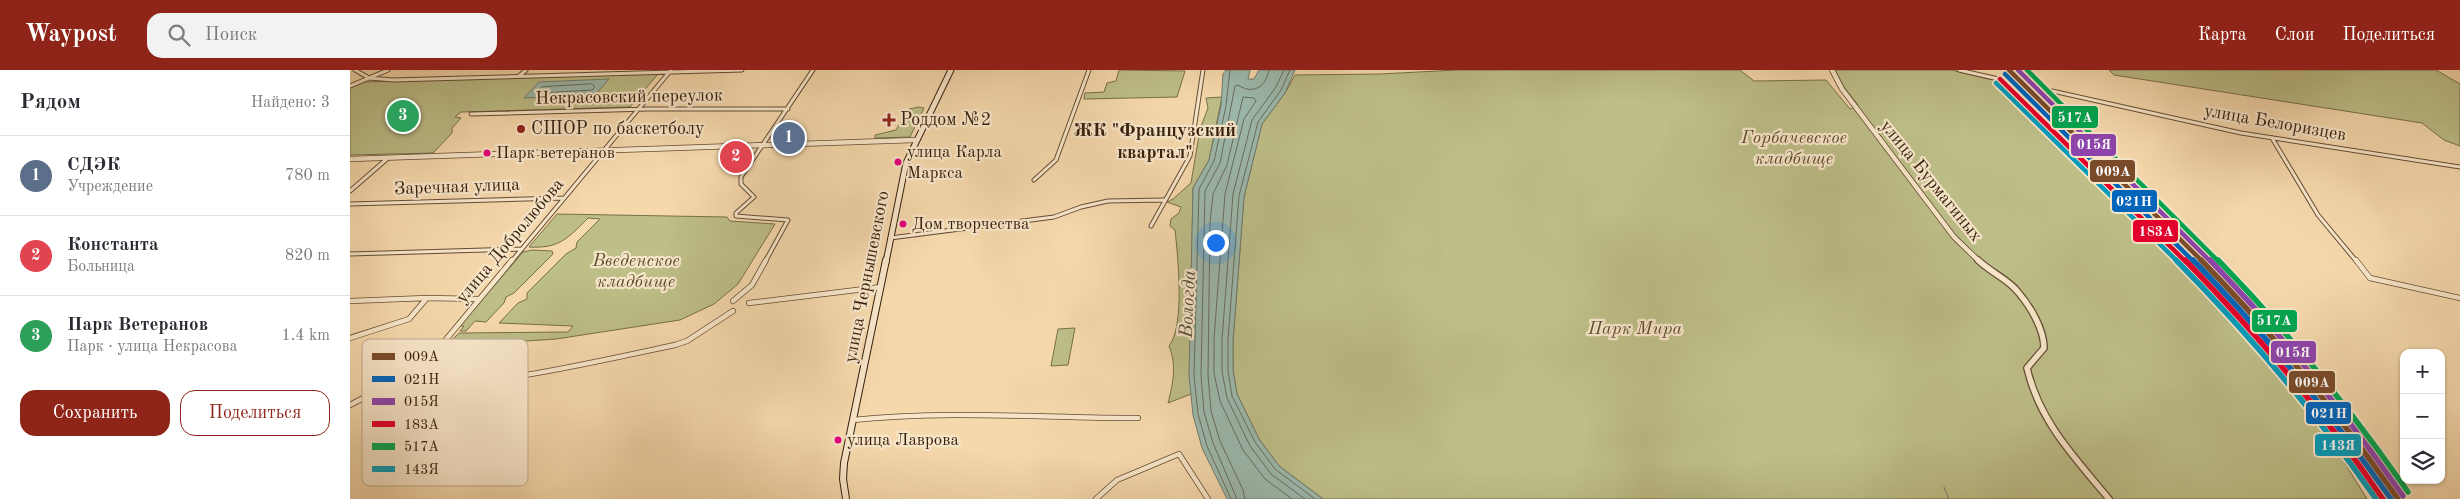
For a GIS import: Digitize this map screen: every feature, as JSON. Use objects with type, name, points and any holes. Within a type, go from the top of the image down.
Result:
[{"type":"main road","name":"улица Чернышевского","points":[[846,499],[843,479],[844,464],[906,163],[915,140],[951,70]]},
{"type":"street","points":[[355,70],[369,78],[393,80],[742,70]]},
{"type":"street","points":[[350,86],[388,70]]},
{"type":"street","points":[[519,76],[526,70]]},
{"type":"street","points":[[733,301],[752,284],[788,220],[741,217],[735,214],[754,197],[741,184],[740,180],[813,70]]},
{"type":"street","points":[[1034,180],[1042,171],[1052,166],[1056,160],[1089,70]]},
{"type":"street","points":[[1151,226],[1190,156],[1203,70]]},
{"type":"street","name":"улица Бурмагиных","points":[[1832,70],[1842,89],[1954,237],[1982,264],[2018,291],[2044,339],[2044,348],[2027,368],[2030,387],[2044,417],[2109,499]]},
{"type":"street","points":[[1959,70],[2016,82]]},
{"type":"street","name":"улица Добролюбова","points":[[446,339],[670,71]]},
{"type":"street","name":"улица Белоризцев","points":[[2030,86],[2272,138],[2460,167]]},
{"type":"street","name":"Некрасовский переулок","points":[[471,114],[637,109],[788,109]]},
{"type":"street","points":[[2272,138],[2318,215],[2370,278],[2460,298]]},
{"type":"street","points":[[350,159],[915,140]]},
{"type":"street","points":[[350,191],[388,158]]},
{"type":"street","name":"Заречная улица","points":[[350,204],[564,198]]},
{"type":"street","points":[[890,238],[1054,217],[1070,209],[1093,203],[1127,199],[1164,200]]},
{"type":"street","points":[[350,254],[522,249]]},
{"type":"street","points":[[749,303],[881,287]]},
{"type":"street","points":[[350,301],[427,298],[479,300]]},
{"type":"street","points":[[350,338],[409,319],[427,298]]},
{"type":"street","points":[[528,375],[675,345],[687,341],[733,311]]},
{"type":"street","name":"улица Добролюбова","points":[[350,405],[362,399]]},
{"type":"street","points":[[853,420],[929,414],[1138,418]]},
{"type":"street","points":[[1096,499],[1118,480],[1179,454],[1208,499]]},
{"type":"green space","points":[[1119,70],[1185,71],[1177,97],[1084,99],[1085,93],[1104,92],[1107,83],[1116,81]]},
{"type":"green space","name":"Парк Мира","points":[[1457,70],[1740,70],[1754,81],[1826,80],[1850,109],[1858,105],[1844,87],[1835,70],[1952,70],[2006,83],[2180,259],[2272,362],[2319,421],[2367,499],[1323,499],[1279,466],[1259,439],[1237,394],[1233,370],[1233,341],[1244,197],[1262,124],[1285,93],[1295,75],[1380,74]]},
{"type":"green space","points":[[2109,70],[2436,70],[2460,84],[2460,146],[2444,140],[2422,123],[2114,75]]},
{"type":"green space","name":"Парк ветеранов","points":[[658,74],[630,107],[461,112],[455,117],[461,118],[452,128],[452,133],[433,153],[350,155],[350,88],[365,82]]},
{"type":"green space","points":[[1222,97],[1209,160],[1193,188],[1190,336],[1191,394],[1168,403],[1174,367],[1169,346],[1174,336],[1179,308],[1178,257],[1175,230],[1170,226],[1171,219],[1179,213],[1181,207],[1167,202],[1191,183],[1200,129],[1208,108],[1206,98]]},
{"type":"green space","points":[[924,108],[910,137],[875,138],[875,135],[896,130],[909,109]]},
{"type":"green space","name":"Введенское кладбище","points":[[557,214],[727,217],[730,221],[775,224],[738,284],[714,304],[680,320],[556,339],[528,341],[528,339],[453,339],[459,333],[568,332],[573,326],[499,323],[518,303],[527,299],[527,293],[566,254],[576,248],[577,242],[600,219],[588,218],[575,231],[556,244],[529,247]]},
{"type":"green space","points":[[532,250],[552,251],[553,254],[514,293],[506,297],[504,303],[486,322],[475,321],[466,331],[460,331],[464,326],[460,326],[523,252]]},
{"type":"green space","points":[[1075,328],[1068,365],[1051,366],[1058,329]]},
{"type":"water","points":[[1226,70],[1250,70],[1248,79],[1254,79],[1259,70],[1295,70],[1285,93],[1262,124],[1244,197],[1233,341],[1233,370],[1237,394],[1259,439],[1279,466],[1323,499],[1227,499],[1202,448],[1193,415],[1189,376],[1193,188],[1209,160],[1221,106],[1223,74]]},
{"type":"water","points":[[609,79],[595,95],[524,98],[539,82]]},
{"type":"waterway","points":[[1944,487],[1949,499]]},
{"type":"transit line","name":"009А","points":[[2009,70],[2215,274],[2264,327],[2312,382],[2356,439],[2398,499]]},
{"type":"transit line","name":"015Я","points":[[2018,70],[2171,221],[2271,326],[2318,380],[2362,437],[2403,496]]},
{"type":"transit line","name":"517А","points":[[2027,70],[2179,220],[2277,323],[2367,433],[2408,492]]},
{"type":"transit line","name":"021Н","points":[[2005,74],[2159,225],[2258,329],[2350,440],[2391,499]]},
{"type":"transit line","name":"183А","points":[[2000,79],[2153,228],[2252,331],[2299,385],[2342,440],[2383,499]]},
{"type":"transit line","name":"143Я","points":[[1996,83],[2147,231],[2246,333],[2336,441],[2376,499]]},
{"type":"place","name":"Парк Ветеранов","points":[[403,116]]},
{"type":"place","name":"Роддом №2","points":[[889,120]]},
{"type":"place","name":"СШОР по баскетболу","points":[[521,129]]},
{"type":"place","name":"СДЭК","points":[[789,138]]},
{"type":"place","name":"Парк ветеранов","points":[[487,153]]},
{"type":"place","name":"Константа","points":[[736,157]]},
{"type":"place","name":"улица Карла Маркса","points":[[898,162]]},
{"type":"place","name":"Дом творчества","points":[[903,224]]},
{"type":"place","name":"улица Лаврова","points":[[838,440]]},
{"type":"district","name":"ЖК \"Французский квартал\"","points":[[1155,142]]},
{"type":"park label","name":"Горбачевское кладбище","points":[[1794,148]]},
{"type":"water label","name":"Вологда","points":[[1189,304]]}]
